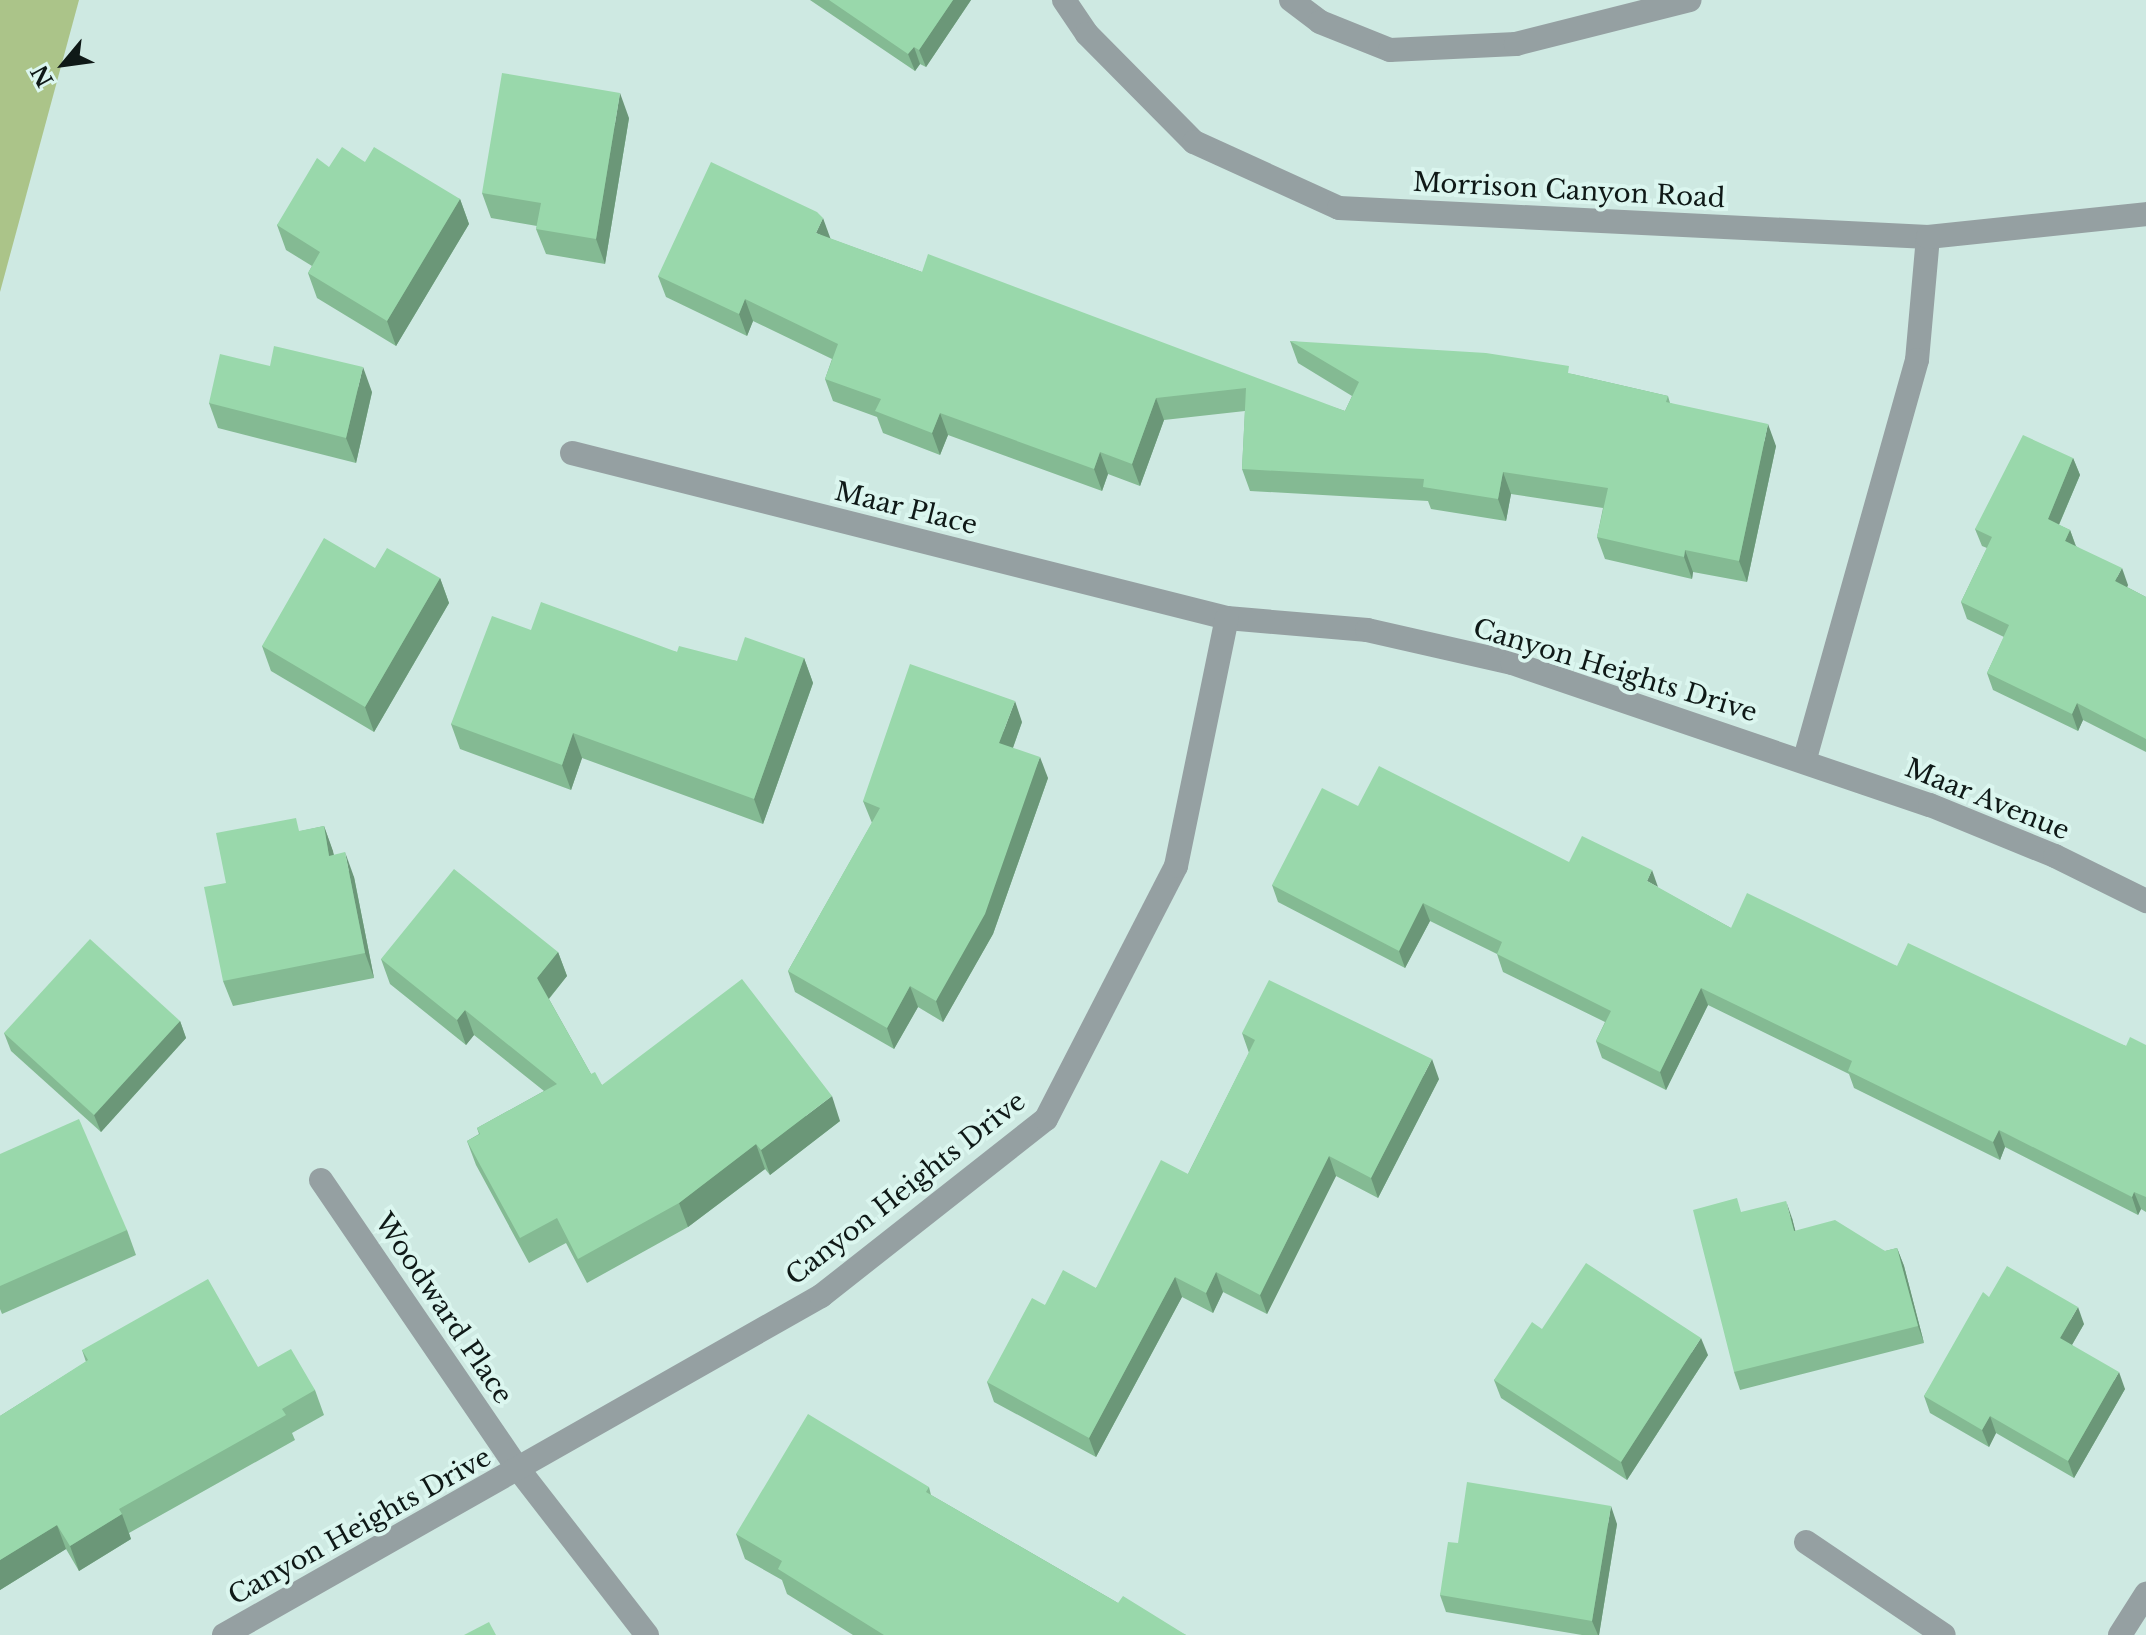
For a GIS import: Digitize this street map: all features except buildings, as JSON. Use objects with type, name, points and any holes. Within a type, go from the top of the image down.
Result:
[{"type":"street","name":"Morrison Canyon Road","points":[[1064,0],[1087,34],[1194,142],[1339,208],[1928,237],[2146,214]]},
{"type":"street","points":[[1291,0],[1320,22],[1390,50],[1516,44],[1690,0]]},
{"type":"street","points":[[1804,761],[1917,360],[1928,237]]},
{"type":"street","name":"Maar Place","points":[[572,453],[1227,618]]},
{"type":"street","name":"Canyon Heights Drive","points":[[224,1635],[821,1296],[1046,1119],[1176,866],[1227,618],[1367,630],[1512,663],[1804,761]]},
{"type":"street","name":"Maar Avenue","points":[[1804,761],[2055,856],[2146,901]]},
{"type":"street","name":"Woodward Place","points":[[321,1180],[519,1470],[647,1635]]},
{"type":"street","points":[[1806,1542],[1944,1635]]},
{"type":"street","points":[[2120,1635],[2146,1594]]},
{"type":"green space","points":[[0,0],[79,0],[0,292]]}]
